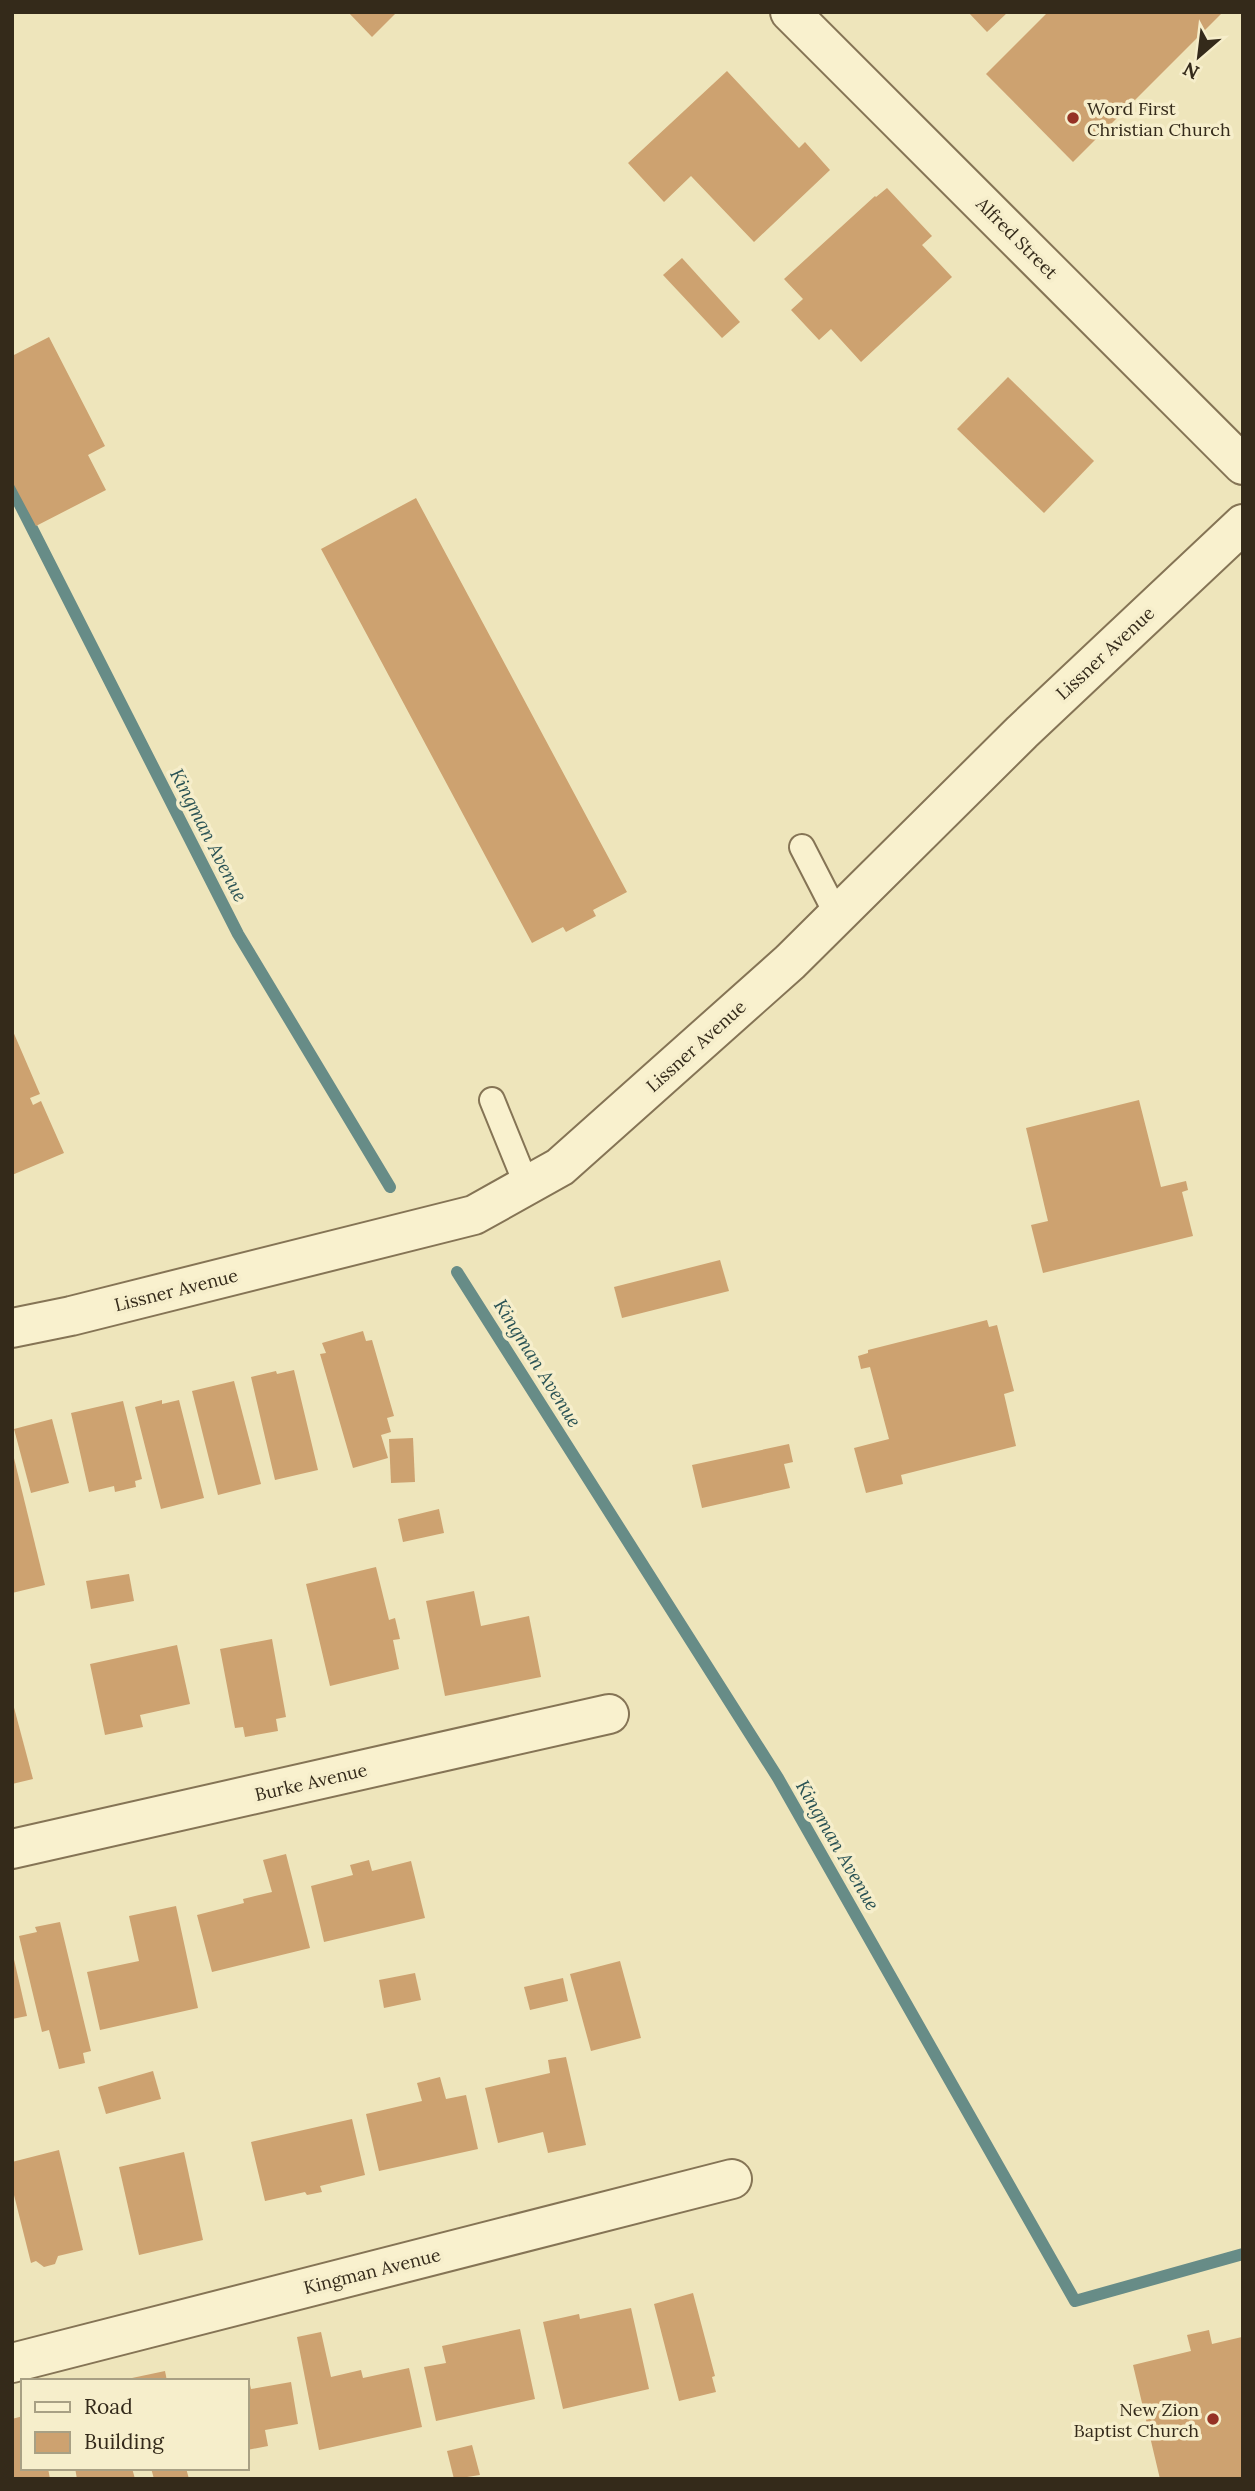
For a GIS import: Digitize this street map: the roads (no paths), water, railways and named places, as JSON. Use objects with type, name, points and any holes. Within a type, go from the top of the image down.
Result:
[{"type":"street","name":"Alfred Street","points":[[790,12],[1243,465]]},
{"type":"street","name":"Lissner Avenue","points":[[12,1328],[72,1316],[474,1215],[560,1167],[790,962],[1022,732],[1243,524]]},
{"type":"street","name":"Burke Avenue","points":[[12,1849],[609,1714]]},
{"type":"street","name":"Kingman Avenue","points":[[12,2363],[732,2179]]},
{"type":"lane","points":[[802,846],[837,915]]},
{"type":"lane","points":[[492,1100],[527,1186]]},
{"type":"waterway","name":"Kingman Avenue","points":[[12,489],[238,934],[390,1187]]},
{"type":"waterway","name":"Kingman Avenue","points":[[457,1272],[778,1778],[1075,2301],[1243,2254]]},
{"type":"place","name":"Word First Christian Church","points":[[1073,118]]},
{"type":"place","name":"New Zion Baptist Church","points":[[1213,2419]]}]
